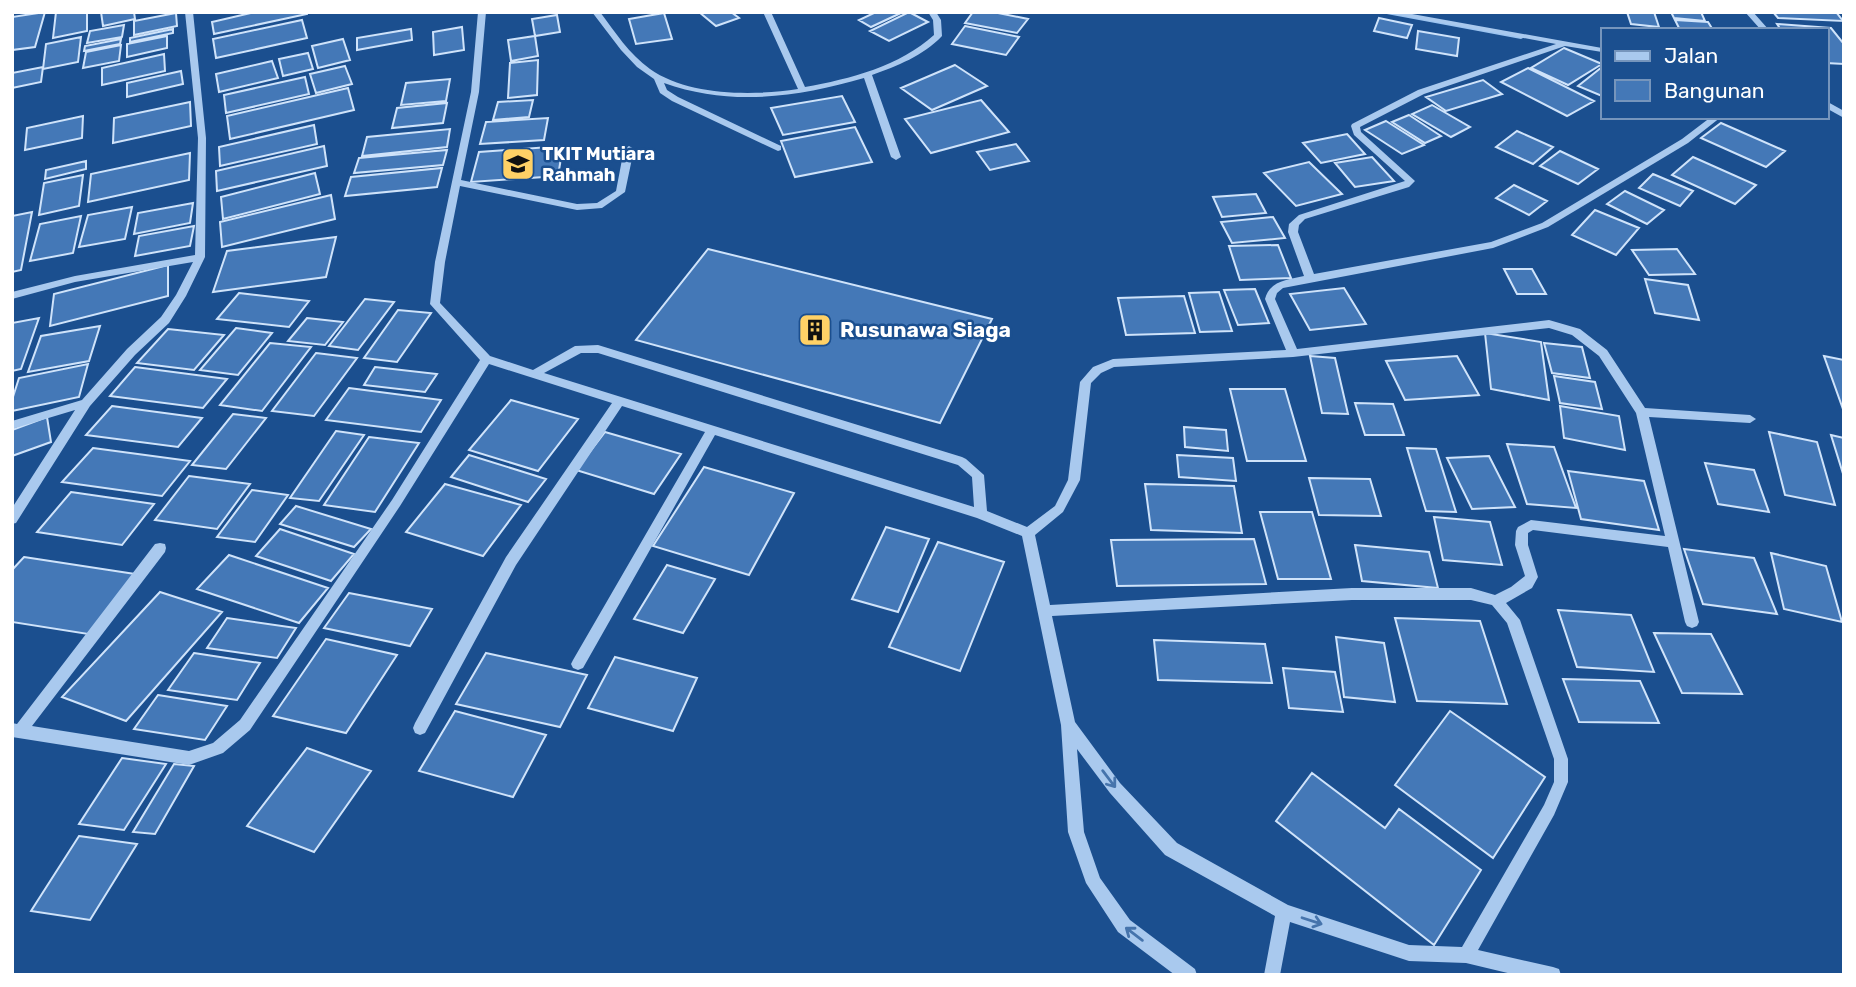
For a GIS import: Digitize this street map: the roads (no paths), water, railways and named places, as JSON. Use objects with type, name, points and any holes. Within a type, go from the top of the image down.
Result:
[{"type":"street","points":[[12,519],[86,403],[131,352],[165,320],[181,296],[200,257],[202,138],[189,12]]},
{"type":"street","points":[[482,12],[475,92],[440,262],[435,304],[486,359],[981,514],[1028,533]]},
{"type":"street","points":[[596,12],[636,63],[658,77],[685,88],[768,96],[867,74],[930,47],[938,36],[937,20],[932,12]]},
{"type":"street","points":[[767,12],[802,89]]},
{"type":"street","points":[[1386,12],[1601,50]]},
{"type":"street","points":[[1749,12],[1763,28]]},
{"type":"street","points":[[1310,278],[1293,232],[1293,224],[1303,217],[1406,185],[1410,181],[1357,133],[1355,126],[1421,92],[1562,45]]},
{"type":"street","points":[[867,74],[896,157]]},
{"type":"street","points":[[658,77],[663,91],[675,100],[778,148]]},
{"type":"street","points":[[1828,103],[1844,115]]},
{"type":"street","points":[[1293,353],[1270,299],[1272,291],[1280,285],[1493,245],[1545,225],[1685,141],[1714,119]]},
{"type":"street","points":[[456,182],[576,207],[599,206],[620,192],[629,149]]},
{"type":"street","points":[[12,296],[75,279],[200,257]]},
{"type":"street","points":[[1028,533],[1059,509],[1073,480],[1086,382],[1097,370],[1113,363],[1293,353],[1549,324],[1576,332],[1603,353],[1642,412],[1692,622]]},
{"type":"street","points":[[536,373],[579,349],[598,349],[962,462],[978,475],[981,514]]},
{"type":"street","points":[[160,548],[17,730],[189,758],[218,748],[245,725],[396,503],[486,359]]},
{"type":"street","points":[[420,728],[511,561],[620,400]]},
{"type":"street","points":[[12,425],[86,403]]},
{"type":"street","points":[[1642,412],[1750,419]]},
{"type":"street","points":[[578,664],[713,429]]},
{"type":"street","points":[[1496,601],[1524,589],[1531,583],[1532,575],[1520,541],[1522,531],[1531,525],[1673,542]]},
{"type":"street","points":[[1028,533],[1068,725],[1076,832],[1094,883],[1124,926],[1189,975]]},
{"type":"street","points":[[1044,611],[1352,594],[1471,593],[1496,601],[1513,620],[1561,759],[1561,782],[1549,810],[1466,955]]},
{"type":"street","points":[[1068,725],[1115,788],[1171,849],[1284,912],[1409,953],[1466,955],[1553,975]]},
{"type":"street","points":[[1272,975],[1284,912]]},
{"type":"waterway","points":[[1380,12],[1521,37]]},
{"type":"place","name":"TKIT Mutiara Rahmah","points":[[518,164]]},
{"type":"place","name":"Rusunawa Siaga","points":[[815,330]]}]
